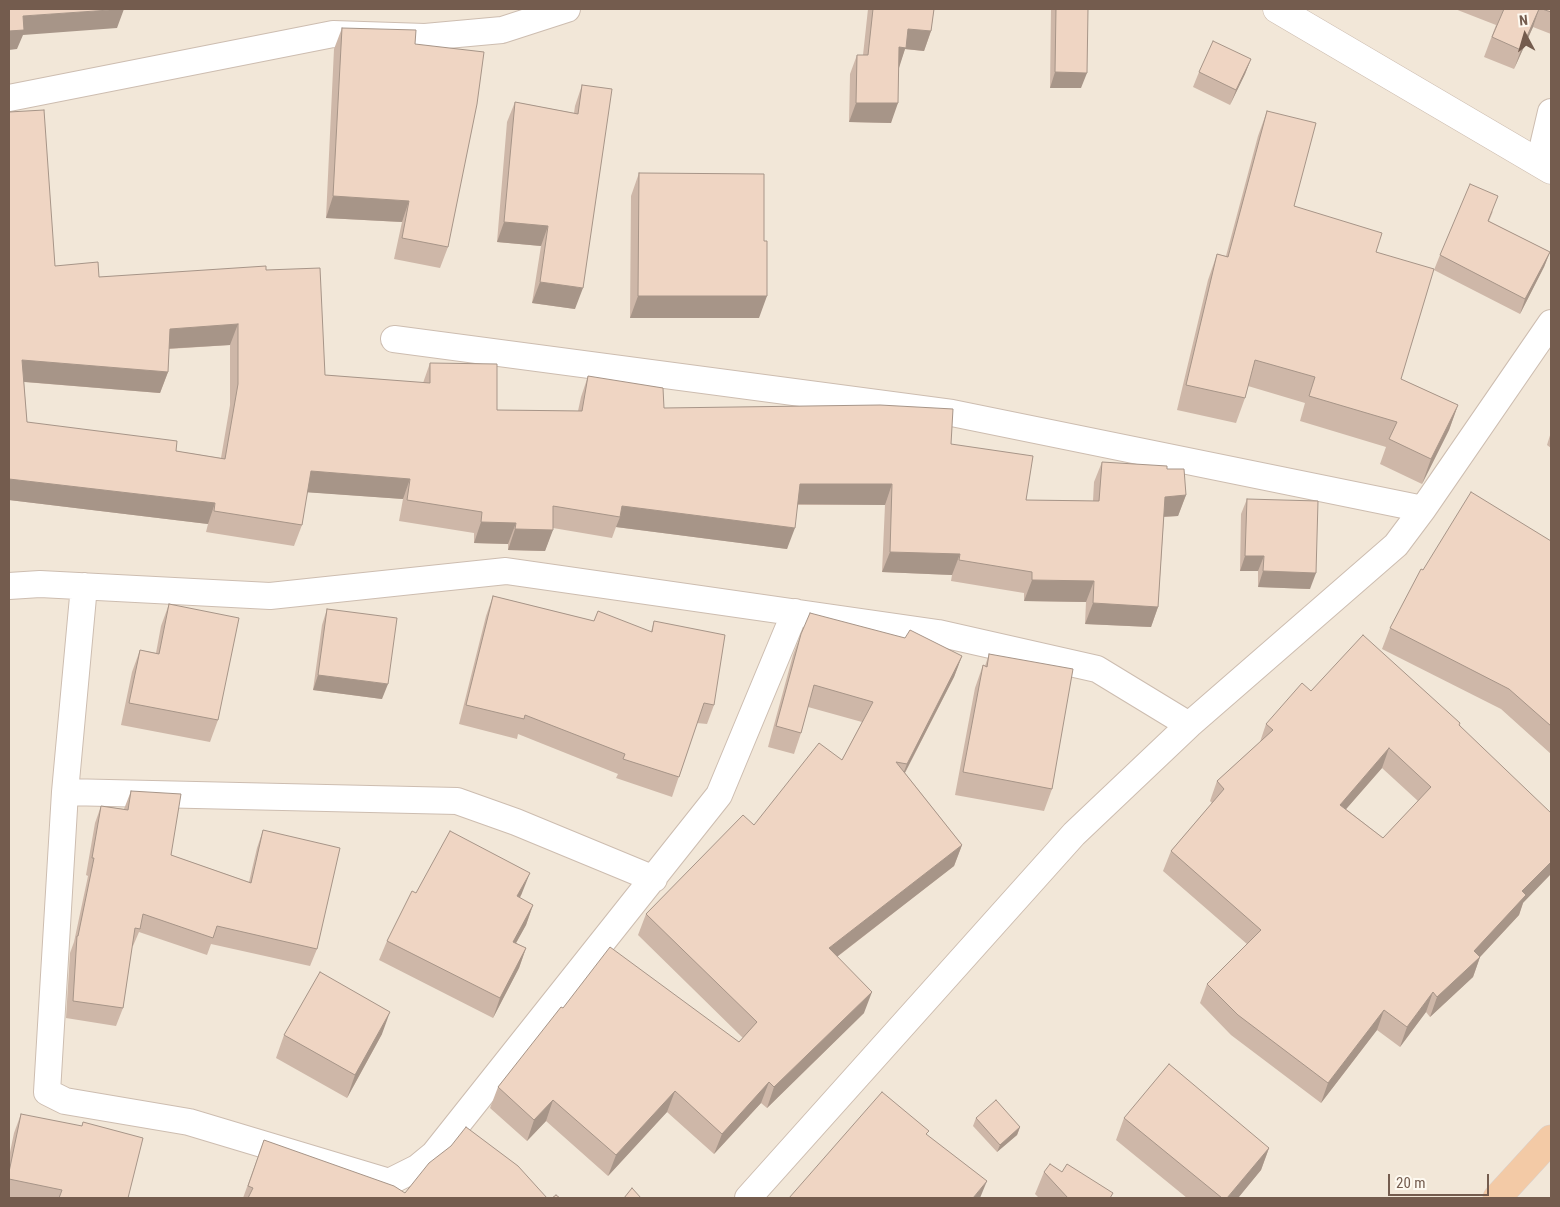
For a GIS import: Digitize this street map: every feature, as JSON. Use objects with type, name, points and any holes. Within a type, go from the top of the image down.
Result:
[{"type":"highway","points":[[1497,1198],[1551,1139]]},
{"type":"street","points":[[9,98],[333,34],[425,37],[502,30],[566,9]]},
{"type":"street","points":[[1277,9],[1545,166],[1551,112]]},
{"type":"street","points":[[748,1198],[1074,834],[1189,725],[1396,545],[1424,509],[1551,323]]},
{"type":"street","points":[[394,338],[952,413],[1424,509]]},
{"type":"street","points":[[9,586],[40,584],[270,596],[506,571],[938,633],[1097,668],[1189,725]]},
{"type":"street","points":[[84,586],[65,792],[47,1092],[65,1101],[189,1122],[389,1182],[417,1168],[434,1154],[719,795],[796,612]]},
{"type":"street","points":[[65,792],[457,801],[516,822],[654,879]]},
{"type":"shaded area","points":[[9,9],[1551,9],[1551,1198],[9,1198]]},
{"type":"building","points":[[9,9],[124,9],[23,16],[24,30],[9,31]]},
{"type":"building","points":[[873,9],[934,9],[931,31],[908,29],[906,48],[899,47],[898,103],[856,103],[857,55],[868,55]]},
{"type":"building","points":[[1056,9],[1088,9],[1087,73],[1055,72]]},
{"type":"building","points":[[1504,9],[1539,9],[1521,50],[1492,37]]},
{"type":"building","points":[[342,28],[416,30],[415,44],[484,52],[477,104],[448,247],[402,238],[409,201],[333,196]]},
{"type":"building","points":[[1213,41],[1251,59],[1236,90],[1199,72]]},
{"type":"building","points":[[582,85],[612,89],[583,288],[540,282],[548,226],[504,222],[515,102],[578,114]]},
{"type":"building","points":[[44,110],[55,266],[98,262],[99,277],[266,266],[266,270],[320,268],[325,375],[430,383],[430,363],[497,364],[497,410],[582,411],[588,376],[663,388],[664,408],[880,405],[953,409],[951,444],[1033,456],[1026,500],[1099,501],[1102,462],[1167,466],[1167,469],[1184,469],[1186,495],[1165,497],[1158,607],[1093,603],[1094,581],[1032,580],[1032,572],[959,560],[960,554],[890,552],[892,484],[800,484],[795,528],[622,506],[620,517],[553,506],[553,530],[515,529],[516,523],[481,522],[482,512],[407,500],[410,479],[311,471],[302,525],[214,511],[215,503],[9,479],[9,112]],"holes":[[[238,324],[238,384],[225,459],[176,451],[177,441],[27,422],[22,360],[168,372],[170,329]]]},
{"type":"building","points":[[1267,111],[1316,123],[1294,206],[1382,233],[1376,252],[1434,269],[1401,379],[1458,405],[1431,459],[1389,439],[1397,422],[1309,396],[1315,377],[1255,360],[1245,398],[1186,385],[1217,254],[1228,257]]},
{"type":"building","points":[[639,173],[764,174],[764,241],[767,241],[767,296],[638,296]]},
{"type":"building","points":[[1470,184],[1498,196],[1488,221],[1550,252],[1525,299],[1440,255]]},
{"type":"building","points":[[1471,492],[1551,541],[1551,726],[1509,689],[1390,628],[1421,569],[1423,570]]},
{"type":"building","points":[[1247,499],[1318,501],[1316,573],[1263,571],[1264,556],[1245,556]]},
{"type":"building","points":[[493,596],[594,621],[598,611],[652,632],[654,621],[725,635],[714,705],[704,703],[679,777],[623,759],[625,754],[525,715],[524,719],[466,705]]},
{"type":"building","points":[[169,604],[239,618],[218,720],[129,703],[140,650],[159,654]]},
{"type":"building","points":[[327,609],[397,618],[388,684],[318,675]]},
{"type":"building","points":[[810,613],[905,638],[910,630],[962,656],[907,764],[896,762],[962,845],[829,948],[872,992],[774,1087],[769,1082],[722,1134],[675,1091],[616,1155],[553,1100],[534,1120],[498,1087],[610,947],[739,1042],[757,1022],[646,914],[743,815],[754,825],[819,743],[842,760],[873,702],[814,685],[801,733],[776,726],[801,634]]},
{"type":"building","points":[[1363,635],[1460,723],[1459,725],[1551,813],[1551,862],[1522,891],[1526,895],[1474,951],[1480,957],[1437,997],[1433,992],[1407,1027],[1384,1010],[1328,1083],[1238,1015],[1207,984],[1261,930],[1171,851],[1224,789],[1217,781],[1273,730],[1266,724],[1302,683],[1311,691]],"holes":[[[1389,748],[1431,787],[1383,838],[1340,805]]]},
{"type":"building","points":[[989,654],[1073,669],[1052,789],[963,772],[983,665],[987,667]]},
{"type":"building","points":[[131,791],[181,794],[171,855],[251,883],[263,830],[340,848],[317,949],[217,926],[213,938],[143,914],[140,929],[135,928],[123,1008],[73,1001],[77,936],[94,858],[92,858],[101,806],[128,810]]},
{"type":"building","points":[[450,831],[530,873],[517,896],[533,905],[513,942],[526,948],[500,998],[387,941],[412,891],[416,893]]},
{"type":"building","points":[[320,972],[390,1012],[355,1075],[284,1035]]},
{"type":"building","points":[[1169,1064],[1269,1148],[1227,1198],[1222,1198],[1124,1118]]},
{"type":"building","points":[[882,1092],[929,1131],[926,1134],[987,1181],[973,1198],[789,1198]]},
{"type":"building","points":[[996,1100],[1020,1127],[1000,1145],[976,1118]]},
{"type":"building","points":[[21,1114],[82,1126],[83,1122],[143,1138],[128,1198],[59,1198],[62,1190],[9,1179]]},
{"type":"building","points":[[466,1127],[518,1166],[547,1198],[248,1198],[253,1188],[248,1186],[264,1140],[394,1186],[405,1193],[429,1163],[451,1146]]},
{"type":"building","points":[[1050,1164],[1062,1172],[1067,1164],[1113,1193],[1110,1198],[1068,1198],[1044,1172]]},
{"type":"building","points":[[632,1188],[641,1198],[624,1198]]}]
